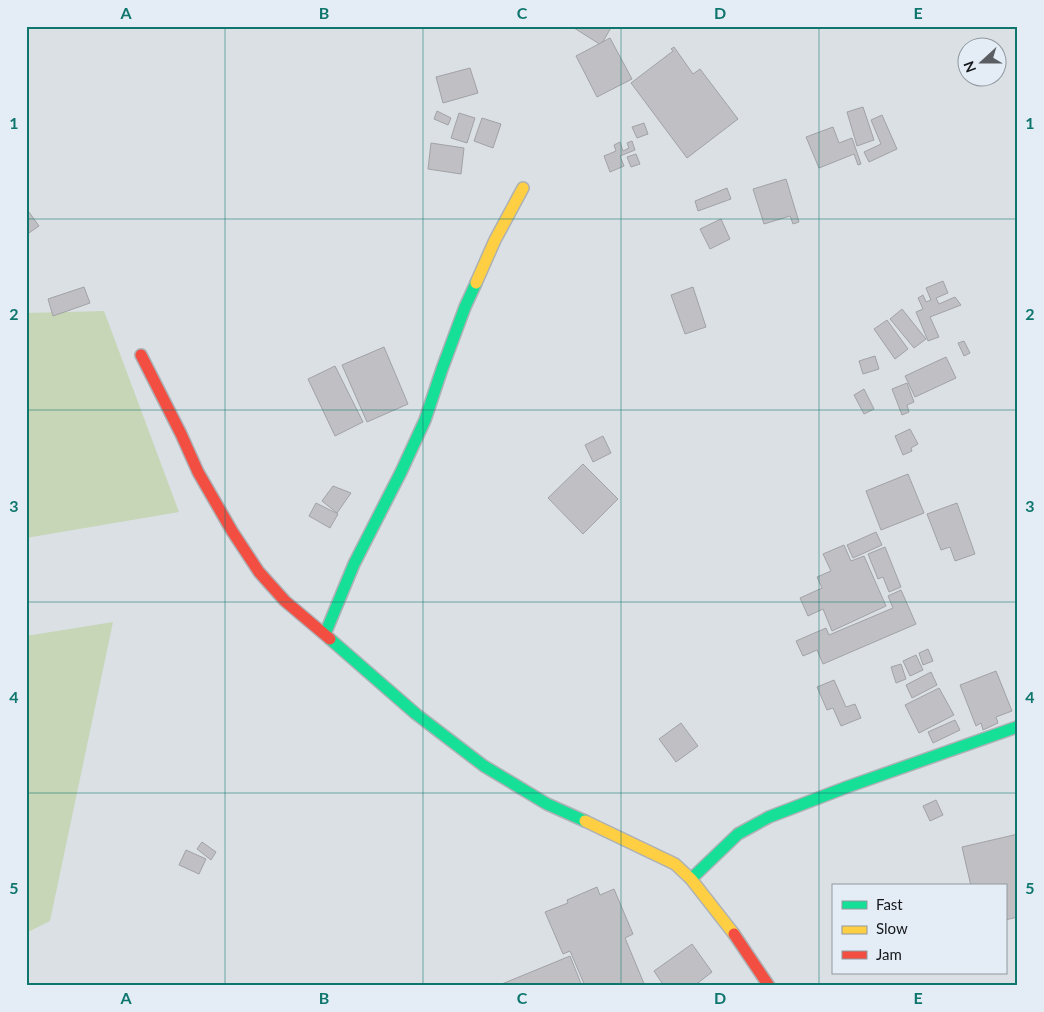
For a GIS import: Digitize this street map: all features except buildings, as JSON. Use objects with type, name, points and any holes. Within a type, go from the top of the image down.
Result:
[{"type":"street","points":[[326,634],[354,564],[425,420],[465,307],[495,240],[523,188]]},
{"type":"street","points":[[141,355],[198,472],[232,531],[258,572],[285,601],[326,634],[416,714],[484,766],[547,804],[675,864],[691,879],[740,942],[769,986]]},
{"type":"street","points":[[691,879],[738,834],[769,817],[847,787],[1017,727]]},
{"type":"green space","points":[[104,311],[179,512],[26,538],[26,313]]},
{"type":"green space","points":[[113,622],[50,921],[26,933],[26,636]]},
{"type":"traffic: fast","points":[[325,634],[354,564],[425,420],[465,307],[476,283]]},
{"type":"traffic: fast","points":[[330,639],[416,714],[484,766],[547,804],[585,821]]},
{"type":"traffic: fast","points":[[691,879],[738,834],[769,817],[847,787],[1017,727]]},
{"type":"traffic: slow","points":[[476,283],[495,240],[523,188]]},
{"type":"traffic: slow","points":[[585,821],[675,864],[691,879],[734,934]]},
{"type":"traffic: jam","points":[[141,355],[198,472],[232,531],[259,572],[285,601],[330,639]]},
{"type":"traffic: jam","points":[[734,934],[769,986]]}]
